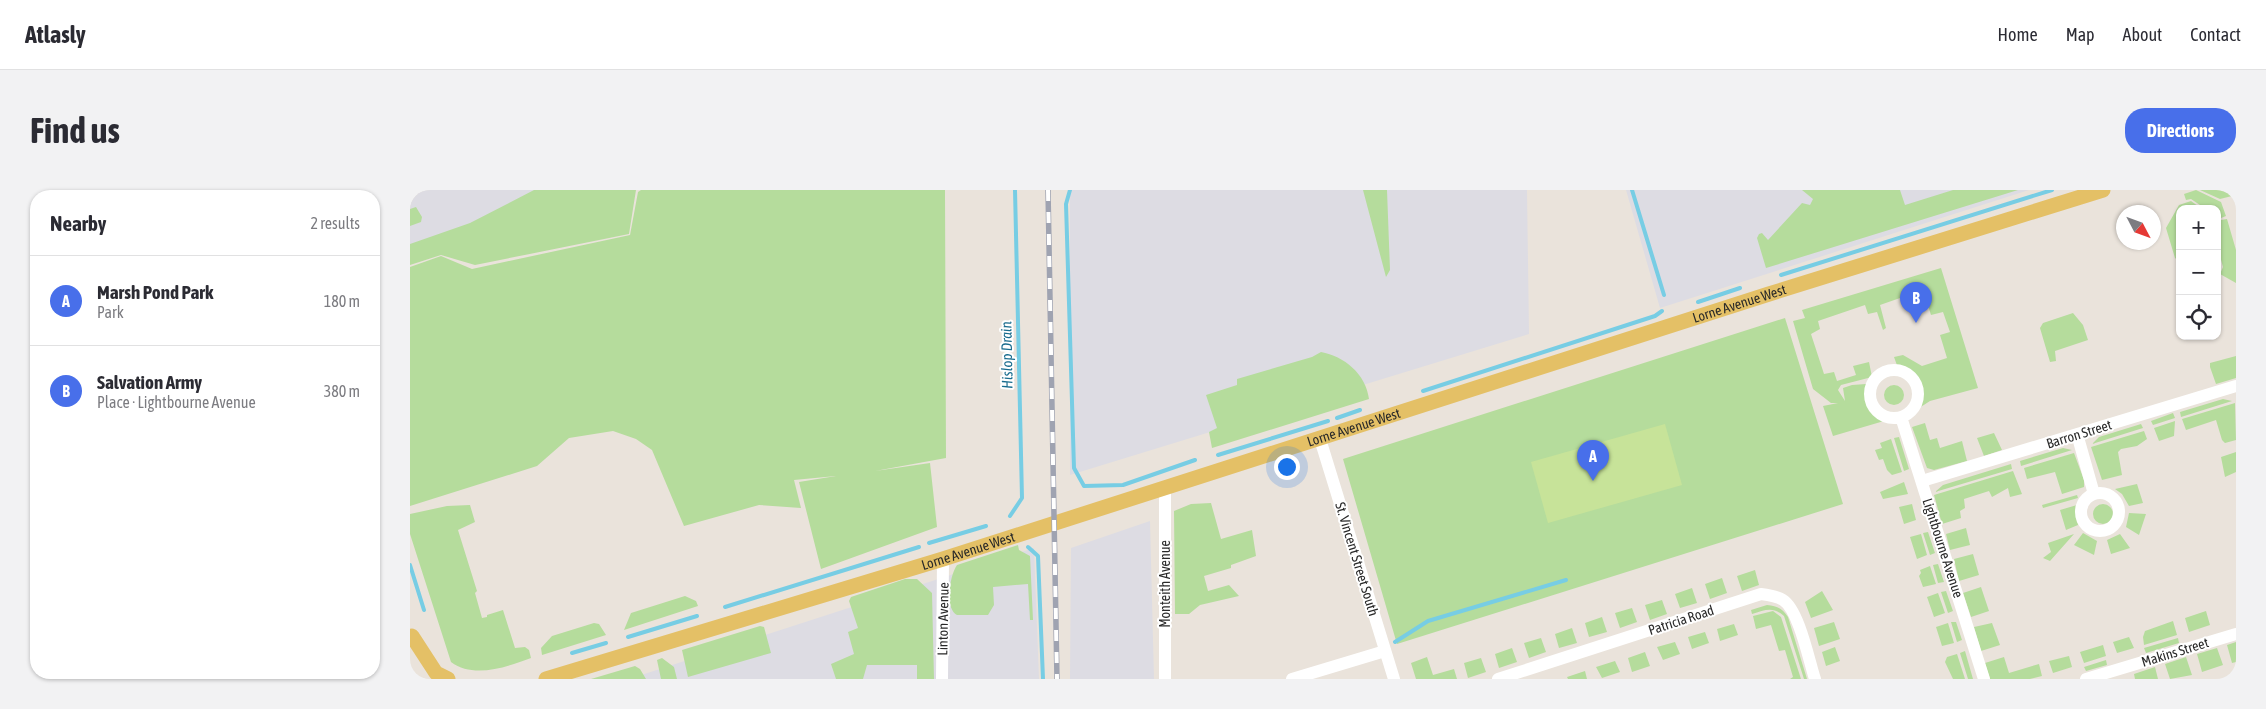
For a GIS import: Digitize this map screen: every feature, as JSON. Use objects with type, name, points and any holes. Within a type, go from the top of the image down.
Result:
[{"type":"main road","name":"Lorne Avenue West","points":[[546,679],[944,559],[1769,294],[2103,190]]},
{"type":"main road","points":[[411,637],[427,679]]},
{"type":"main road","points":[[411,637],[436,673],[448,679]]},
{"type":"street","name":"Barron Street","points":[[1922,481],[2236,386]]},
{"type":"street","name":"Lightbourne Avenue","points":[[1901,417],[1984,679]]},
{"type":"street","points":[[2077,434],[2094,494]]},
{"type":"street","name":"St. Vincent Street South","points":[[1320,439],[1394,679]]},
{"type":"street","name":"Monteith Avenue","points":[[1165,489],[1165,679]]},
{"type":"street","name":"Linton Avenue","points":[[942,679],[944,559]]},
{"type":"street","name":"Patricia Road","points":[[1498,679],[1761,594],[1774,596],[1785,601],[1794,614],[1814,679]]},
{"type":"street","name":"Makins Street","points":[[2086,679],[2236,634]]},
{"type":"street","points":[[1292,679],[1385,651]]},
{"type":"shaded area","points":[[410,190],[617,190],[410,257]]},
{"type":"shaded area","points":[[1070,190],[1527,190],[1529,334],[1070,475]]},
{"type":"shaded area","points":[[1626,190],[2029,190],[1660,308]]},
{"type":"shaded area","points":[[1150,521],[1154,679],[1070,679],[1071,548]]},
{"type":"shaded area","points":[[1034,548],[1039,679],[629,679]]},
{"type":"green space","points":[[534,190],[636,190],[629,234],[475,265],[441,255],[410,265],[410,244],[470,223]]},
{"type":"green space","points":[[641,190],[945,190],[946,458],[875,471],[930,463],[937,527],[821,569],[799,482],[836,476],[794,480],[801,508],[759,505],[684,526],[652,450],[636,439],[613,431],[569,438],[537,466],[410,506],[410,267],[441,256],[472,269],[630,235],[638,192]]},
{"type":"green space","points":[[1363,190],[1387,190],[1390,270],[1386,277]]},
{"type":"green space","points":[[1802,190],[1900,190],[1905,205],[1953,190],[2018,190],[1766,268],[1757,238],[1762,233],[1768,240],[1802,203],[1810,205],[1813,199]]},
{"type":"green space","points":[[2196,190],[2221,202],[2226,216],[2221,218],[2221,205],[2200,205],[2191,199],[2186,200],[2184,194]]},
{"type":"green space","points":[[2200,190],[2236,190],[2236,195],[2220,199]]},
{"type":"green space","points":[[2191,201],[2196,205],[2179,205]]},
{"type":"green space","points":[[416,207],[422,217],[421,222],[410,226],[410,209]]},
{"type":"green space","points":[[2176,210],[2176,259],[2175,258],[2166,228]]},
{"type":"green space","points":[[2227,219],[2236,250],[2236,283],[2221,275],[2223,267],[2221,259],[2221,220]]},
{"type":"green space","points":[[1941,268],[1978,388],[1930,401],[1916,410],[1920,397],[1918,384],[1911,374],[1898,368],[1894,357],[1903,355],[1922,366],[1947,358],[1940,335],[1950,332],[1943,312],[1931,315],[1923,290],[1880,305],[1886,328],[1883,330],[1877,312],[1868,314],[1865,305],[1818,321],[1820,329],[1811,334],[1824,374],[1834,372],[1837,381],[1856,375],[1853,366],[1869,362],[1872,377],[1841,385],[1838,390],[1845,401],[1843,388],[1866,384],[1870,406],[1884,421],[1833,436],[1823,406],[1838,403],[1831,403],[1813,389],[1793,321],[1805,318],[1802,310]]},
{"type":"green space","points":[[2073,313],[2083,325],[2088,340],[2055,351],[2056,361],[2050,362],[2040,328],[2043,323]]},
{"type":"green space","points":[[1785,318],[1843,504],[1397,644],[1343,459]]},
{"type":"green space","points":[[1321,352],[1346,362],[1359,374],[1369,399],[1212,448],[1209,432],[1217,428],[1206,395],[1237,385],[1237,379],[1312,357]]},
{"type":"green space","points":[[2236,356],[2236,378],[2216,384],[2210,363]]},
{"type":"green space","points":[[1894,385],[1901,388],[1904,395],[1901,402],[1894,405],[1887,402],[1884,395],[1887,388]]},
{"type":"green space","points":[[2223,399],[2232,401],[2181,417],[2180,412]]},
{"type":"green space","points":[[2235,403],[2236,440],[2225,443],[2222,440],[2216,420],[2186,430],[2182,419]]},
{"type":"green space","points":[[2173,413],[2175,418],[2153,425],[2151,421]]},
{"type":"green space","points":[[2175,421],[2174,436],[2159,441],[2154,428]]},
{"type":"green space","points":[[1925,423],[1930,440],[1937,438],[1940,448],[1962,441],[1967,461],[1934,470],[1927,468],[1912,427]]},
{"type":"green space","points":[[1665,424],[1682,485],[1548,523],[1531,462]]},
{"type":"green space","points":[[2141,424],[2143,428],[2092,444],[2099,437]]},
{"type":"green space","points":[[2144,431],[2147,439],[2137,446],[2121,449],[2118,452],[2122,475],[2102,480],[2091,447]]},
{"type":"green space","points":[[1994,433],[2002,450],[1984,456],[1977,438]]},
{"type":"green space","points":[[1899,437],[1909,469],[1904,471],[1894,438]]},
{"type":"green space","points":[[1891,439],[1902,472],[1892,475],[1887,470],[1883,459],[1879,460],[1875,450],[1882,448],[1880,443]]},
{"type":"green space","points":[[2063,448],[2072,450],[2021,466],[2020,461]]},
{"type":"green space","points":[[2236,452],[2236,472],[2225,477],[2221,457]]},
{"type":"green space","points":[[2074,453],[2084,480],[2084,487],[2062,494],[2055,472],[2027,479],[2024,468]]},
{"type":"green space","points":[[2011,464],[2012,469],[1935,492],[1943,485]]},
{"type":"green space","points":[[2013,471],[2022,494],[2010,497],[2008,488],[1992,497],[1989,491],[1964,499],[1965,508],[1960,511],[1961,518],[1942,524],[1934,495]]},
{"type":"green space","points":[[1904,482],[1908,494],[1883,499],[1880,492]]},
{"type":"green space","points":[[2137,484],[2143,503],[2129,506],[2122,494],[2115,489]]},
{"type":"green space","points":[[2077,495],[2078,498],[2043,508],[2042,505]]},
{"type":"green space","points":[[1211,503],[1221,539],[1252,530],[1256,556],[1231,565],[1231,568],[1204,576],[1208,591],[1229,585],[1239,596],[1200,605],[1189,614],[1175,614],[1174,511],[1191,504]]},
{"type":"green space","points":[[1912,504],[1916,520],[1904,524],[1899,507]]},
{"type":"green space","points":[[2103,504],[2110,507],[2113,514],[2110,521],[2103,524],[2096,521],[2093,514],[2096,507]]},
{"type":"green space","points":[[470,505],[475,522],[458,530],[477,591],[475,593],[482,618],[503,610],[515,648],[525,647],[529,650],[531,658],[501,668],[480,671],[460,667],[451,662],[410,534],[410,514],[447,506]]},
{"type":"green space","points":[[2077,505],[2078,525],[2066,530],[2060,510]]},
{"type":"green space","points":[[2129,513],[2146,514],[2139,535],[2126,527]]},
{"type":"green space","points":[[1966,528],[1970,545],[1950,550],[1946,534]]},
{"type":"green space","points":[[1928,532],[1935,553],[1930,555],[1923,533]]},
{"type":"green space","points":[[2083,533],[2097,541],[2094,555],[2074,545]]},
{"type":"green space","points":[[1921,534],[1927,555],[1917,559],[1910,537]]},
{"type":"green space","points":[[2074,534],[2050,561],[2043,558],[2051,552],[2048,543]]},
{"type":"green space","points":[[2120,534],[2130,548],[2111,554],[2107,540]]},
{"type":"green space","points":[[1018,545],[1019,550],[1030,556],[1033,620],[1030,620],[1028,584],[993,587],[994,605],[988,615],[957,615],[953,611],[949,599],[950,583],[957,565]]},
{"type":"green space","points":[[1973,554],[1979,575],[1959,581],[1954,559]]},
{"type":"green space","points":[[1938,564],[1944,582],[1938,583],[1933,565]]},
{"type":"green space","points":[[1930,566],[1936,584],[1923,587],[1919,576],[1920,570]]},
{"type":"green space","points":[[1755,570],[1759,585],[1742,591],[1737,576]]},
{"type":"green space","points":[[1722,578],[1727,593],[1710,599],[1705,584]]},
{"type":"green space","points":[[905,579],[917,579],[932,593],[934,679],[917,679],[917,665],[867,665],[863,679],[836,679],[831,664],[854,654],[848,632],[858,628],[849,601],[851,597]]},
{"type":"green space","points":[[1981,587],[1989,611],[1971,617],[1963,593]]},
{"type":"green space","points":[[1692,588],[1697,603],[1680,608],[1675,594]]},
{"type":"green space","points":[[1822,591],[1833,610],[1811,618],[1805,602]]},
{"type":"green space","points":[[1946,591],[1953,611],[1948,613],[1941,592]]},
{"type":"green space","points":[[1938,593],[1945,613],[1934,617],[1927,597]]},
{"type":"green space","points":[[685,596],[696,601],[698,606],[624,630],[631,613]]},
{"type":"green space","points":[[1662,600],[1667,614],[1650,620],[1645,605]]},
{"type":"green space","points":[[1767,605],[1779,608],[1788,617],[1807,679],[1804,679],[1784,616],[1772,610],[1752,614],[1751,610]]},
{"type":"green space","points":[[1632,608],[1637,622],[1620,628],[1615,613]]},
{"type":"green space","points":[[1773,611],[1781,617],[1801,679],[1790,679],[1793,677],[1785,650],[1779,651],[1771,625],[1756,629],[1753,616]]},
{"type":"green space","points":[[2206,611],[2210,625],[2189,632],[2185,618]]},
{"type":"green space","points":[[1602,617],[1607,632],[1589,637],[1585,623]]},
{"type":"green space","points":[[2173,621],[2177,635],[2144,645],[2143,637],[2145,631]]},
{"type":"green space","points":[[1834,622],[1840,639],[1819,646],[1814,628]]},
{"type":"green space","points":[[1951,622],[1956,622],[1962,640],[1957,642]]},
{"type":"green space","points":[[594,623],[599,624],[606,635],[542,655],[541,648],[552,636]]},
{"type":"green space","points":[[1948,623],[1954,643],[1942,646],[1936,627]]},
{"type":"green space","points":[[1992,623],[2000,645],[1981,651],[1974,627]]},
{"type":"green space","points":[[1734,624],[1738,635],[1720,641],[1717,629]]},
{"type":"green space","points":[[760,626],[764,627],[771,653],[688,677],[682,650]]},
{"type":"green space","points":[[1572,628],[1577,643],[1559,648],[1555,634]]},
{"type":"green space","points":[[1705,632],[1709,643],[1692,649],[1688,637]]},
{"type":"green space","points":[[2129,637],[2134,648],[2117,653],[2113,642]]},
{"type":"green space","points":[[1541,638],[1546,652],[1529,658],[1524,643]]},
{"type":"green space","points":[[2178,638],[2179,643],[2146,653],[2144,648]]},
{"type":"green space","points":[[1675,642],[1680,654],[1663,660],[1657,647]]},
{"type":"green space","points":[[2236,642],[2236,662],[2232,663],[2227,645]]},
{"type":"green space","points":[[2103,645],[2106,656],[2084,663],[2080,652]]},
{"type":"green space","points":[[1835,647],[1840,661],[1826,666],[1822,652]]},
{"type":"green space","points":[[1512,648],[1517,662],[1499,668],[1495,654]]},
{"type":"green space","points":[[2217,648],[2223,665],[2202,672],[2197,654]]},
{"type":"green space","points":[[1965,651],[1973,679],[1968,679],[1960,653]]},
{"type":"green space","points":[[1645,652],[1650,666],[1632,672],[1628,658]]},
{"type":"green space","points":[[1957,654],[1965,679],[1953,679],[1945,662],[1947,657]]},
{"type":"green space","points":[[2069,656],[2072,667],[2053,673],[2049,661]]},
{"type":"green space","points":[[1427,657],[1433,675],[1454,669],[1457,679],[1416,679],[1411,663]]},
{"type":"green space","points":[[2004,657],[2009,673],[2039,664],[2042,676],[2030,679],[1990,679],[1985,663]]},
{"type":"green space","points":[[2186,657],[2192,675],[2170,679],[2165,664]]},
{"type":"green space","points":[[662,658],[674,667],[677,679],[661,679],[657,660]]},
{"type":"green space","points":[[1481,658],[1486,672],[1468,678],[1464,663]]},
{"type":"green space","points":[[2106,660],[2107,665],[2086,671],[2084,667]]},
{"type":"green space","points":[[1615,661],[1620,672],[1602,678],[1596,667]]},
{"type":"green space","points":[[635,666],[640,669],[646,679],[591,679]]},
{"type":"green space","points":[[2155,667],[2158,679],[2135,679],[2134,674]]},
{"type":"green space","points":[[1585,671],[1587,679],[1568,679],[1567,677]]},
{"type":"waterway","name":"Hislop Drain","points":[[1010,516],[1022,498],[1015,190]]},
{"type":"waterway","points":[[1070,190],[1066,204],[1074,468],[1084,486],[1123,485],[1195,460]]},
{"type":"waterway","points":[[1632,190],[1664,295]]},
{"type":"waterway","points":[[1781,275],[2052,190]]},
{"type":"waterway","points":[[1698,302],[1740,288]]},
{"type":"waterway","points":[[1423,391],[1655,316],[1662,311]]},
{"type":"waterway","points":[[1337,418],[1360,410]]},
{"type":"waterway","points":[[1218,455],[1328,421]]},
{"type":"waterway","points":[[929,543],[986,526]]},
{"type":"waterway","points":[[725,607],[919,547]]},
{"type":"waterway","name":"Hislop Drain","points":[[1028,547],[1038,556],[1043,679]]},
{"type":"waterway","points":[[410,565],[424,610]]},
{"type":"waterway","points":[[1395,642],[1428,621],[1566,580]]},
{"type":"waterway","points":[[628,637],[697,616]]},
{"type":"waterway","points":[[572,653],[606,643]]},
{"type":"railway","points":[[1048,190],[1057,679]]},
{"type":"place","name":"Salvation Army","points":[[1916,323]]},
{"type":"place","name":"Marsh Pond Park","points":[[1593,481]]}]
